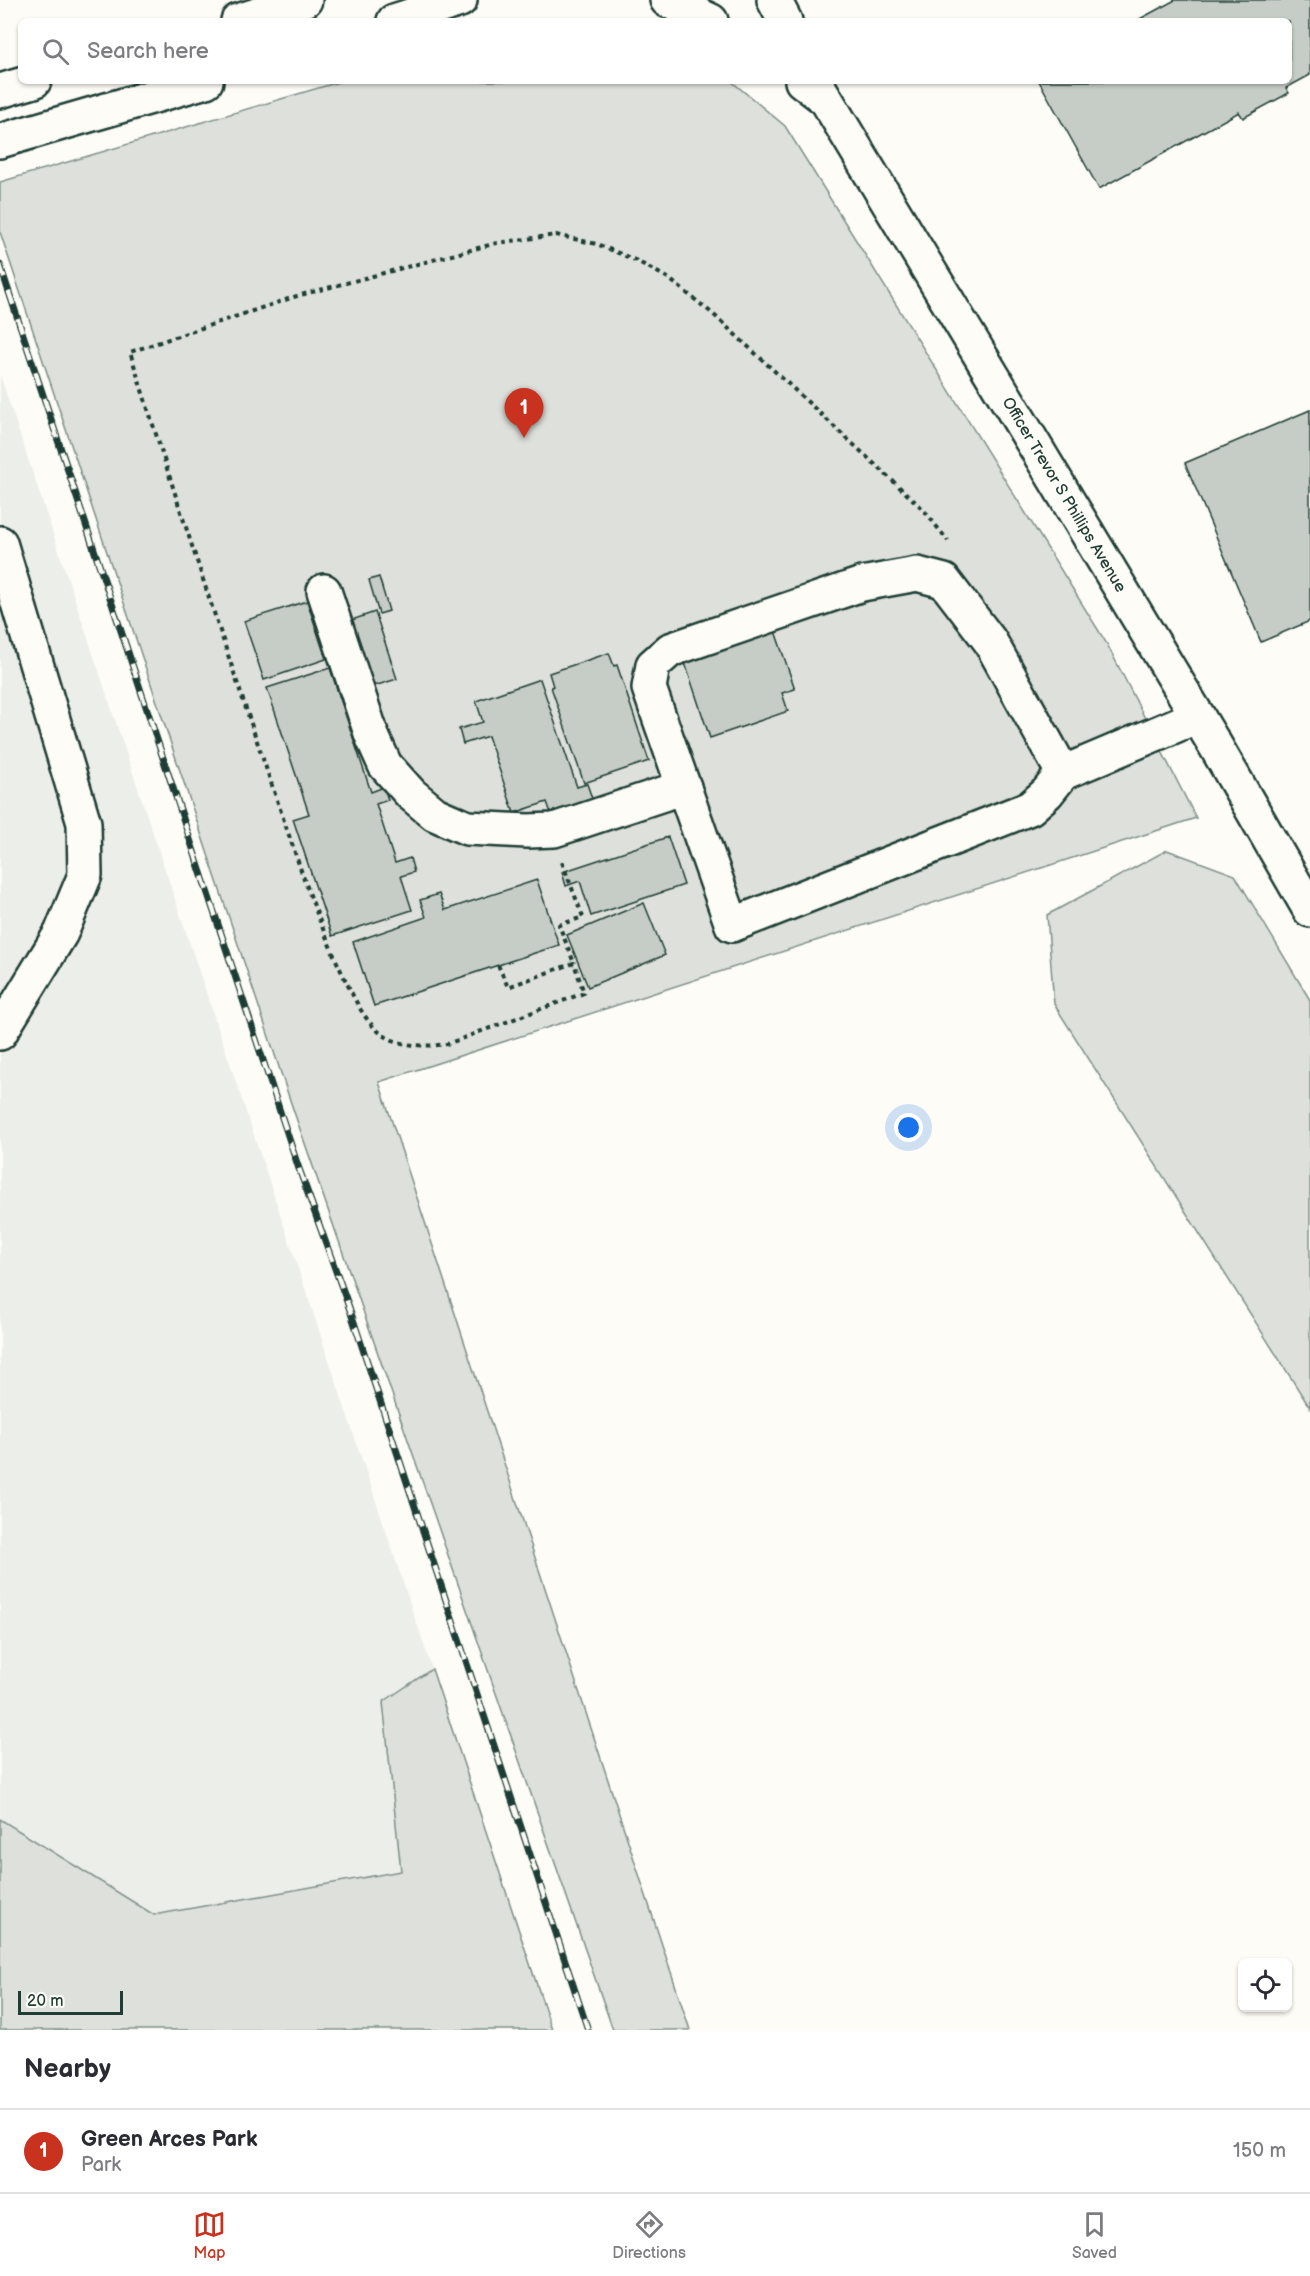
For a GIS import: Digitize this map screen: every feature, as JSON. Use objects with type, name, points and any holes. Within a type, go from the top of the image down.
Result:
[{"type":"street","points":[[248,18],[305,0]]},
{"type":"street","points":[[403,18],[460,0]]},
{"type":"street","points":[[667,0],[705,18]]},
{"type":"street","points":[[774,0],[783,18]]},
{"type":"street","points":[[0,91],[24,84]]},
{"type":"street","points":[[0,141],[197,84]]},
{"type":"street","name":"Officer Trevor S Phillips Avenue","points":[[814,87],[889,202],[1198,716],[1310,910]]},
{"type":"street","points":[[0,543],[84,823],[85,875],[61,933],[0,1033]]},
{"type":"street","points":[[1063,773],[990,641],[944,581],[917,574],[861,584],[670,650],[653,665],[649,688],[732,925],[1030,808],[1047,793],[1063,773],[1198,716]]},
{"type":"street","points":[[324,591],[372,736],[385,765],[411,794],[435,814],[467,828],[554,830],[684,787]]},
{"type":"path","points":[[498,965],[508,987],[574,963],[584,993],[447,1044],[430,1047],[395,1041],[379,1032],[368,1021],[357,1003],[312,904],[193,554],[130,352],[297,296],[497,243],[556,235],[597,244],[635,260],[668,278],[712,314],[923,509],[948,541]]},
{"type":"shaded area","points":[[332,84],[735,84],[785,126],[1107,644],[1196,818],[379,1082],[690,2030],[613,2030],[293,1109],[0,232],[0,182]]},
{"type":"shaded area","points":[[0,375],[432,1669],[383,1702],[402,1871],[154,1915],[0,1819]]},
{"type":"shaded area","points":[[1167,850],[1235,875],[1310,1000],[1310,1408],[1054,1004],[1047,915]]},
{"type":"shaded area","points":[[432,1669],[552,2030],[0,2030],[0,1819],[154,1915],[401,1871],[383,1702]]},
{"type":"building","points":[[1175,0],[1310,0],[1310,75],[1286,88],[1289,93],[1243,118],[1239,112],[1099,189],[1041,84],[1292,84],[1292,18],[1142,18]]},
{"type":"building","points":[[1310,410],[1310,621],[1261,642],[1185,463]]},
{"type":"building","points":[[379,577],[389,611],[379,614],[369,580]]},
{"type":"building","points":[[307,601],[326,659],[264,680],[244,621]]},
{"type":"building","points":[[375,612],[397,679],[374,686],[352,620]]},
{"type":"building","points":[[775,631],[795,689],[782,693],[788,711],[710,738],[684,660]]},
{"type":"building","points":[[609,653],[614,666],[617,665],[649,761],[584,783],[551,687],[553,686],[549,673]]},
{"type":"building","points":[[330,668],[371,792],[384,787],[388,800],[376,804],[395,863],[410,858],[414,872],[401,876],[412,910],[332,936],[293,819],[309,814],[267,688]]},
{"type":"building","points":[[540,679],[577,787],[587,784],[595,807],[552,816],[547,802],[514,813],[488,736],[463,744],[459,729],[483,722],[476,701]]},
{"type":"building","points":[[668,837],[684,885],[591,916],[580,881],[566,886],[562,872]]},
{"type":"building","points":[[537,880],[559,945],[374,1006],[353,942],[426,917],[420,900],[439,894],[445,910]]},
{"type":"building","points":[[644,903],[665,955],[588,987],[567,935]]},
{"type":"railway","points":[[0,265],[298,1166],[350,1310],[588,2030]]},
{"type":"place","name":"Green Arces Park","points":[[524,438]]}]
